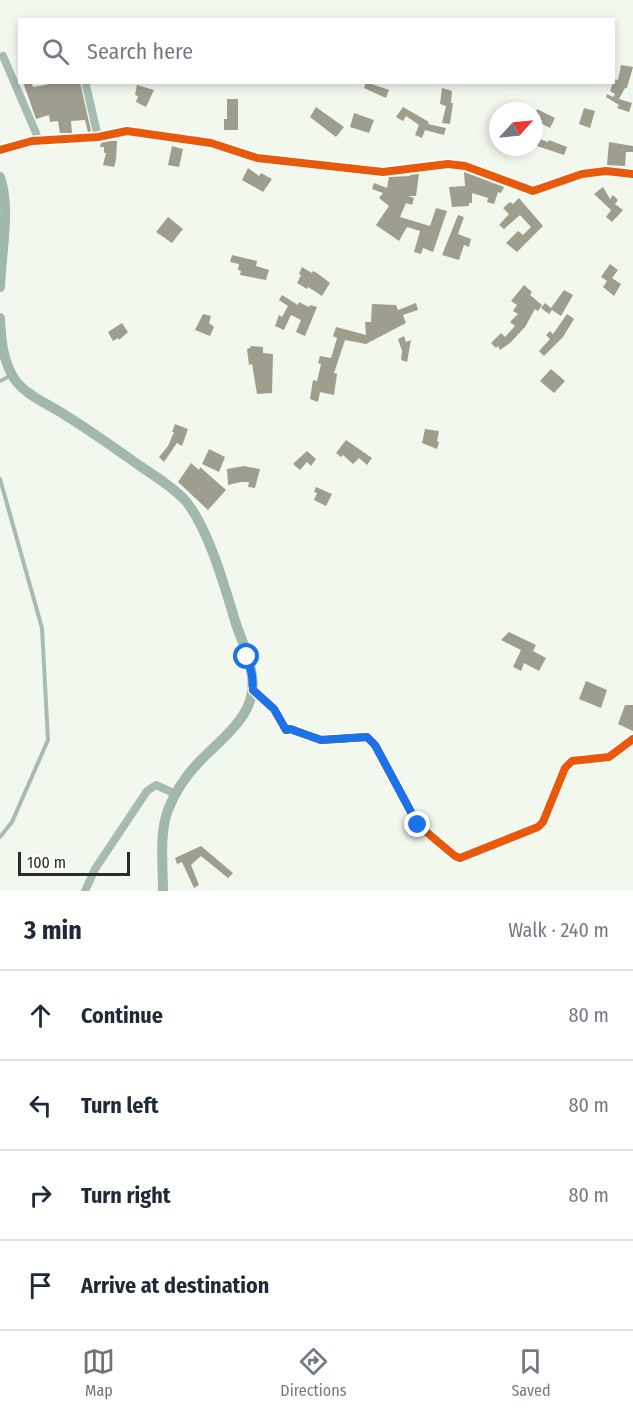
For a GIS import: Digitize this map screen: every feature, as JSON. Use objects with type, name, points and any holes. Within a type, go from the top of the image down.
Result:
[{"type":"main road","points":[[0,177],[4,196],[4,213],[0,287]]},
{"type":"main road","points":[[0,318],[3,351],[12,375],[30,393],[173,489],[194,512],[202,527],[230,605],[252,675],[253,690],[248,707],[236,726],[200,761],[176,794],[168,812],[164,830],[163,891]]},
{"type":"street","points":[[3,56],[36,133],[37,136],[32,141]]},
{"type":"street","points":[[86,86],[98,137]]},
{"type":"street","points":[[1,149],[32,141],[98,137],[127,131],[211,143],[257,158],[383,172],[448,164],[465,166],[533,191],[582,174],[606,171],[633,174]]},
{"type":"street","points":[[253,690],[274,709],[286,730],[290,729],[321,740],[367,737],[375,745],[418,825],[460,858],[538,827],[543,822],[565,768],[572,761],[609,757],[633,739]]},
{"type":"street","points":[[85,891],[95,869],[147,791],[156,785],[176,794]]},
{"type":"lane","points":[[0,381],[12,375]]},
{"type":"lane","points":[[0,479],[42,628],[48,740],[12,822],[0,837]]},
{"type":"building","points":[[621,65],[633,67],[627,88],[619,99],[632,103],[629,112],[617,108],[619,105],[606,97],[607,94],[613,97],[615,94],[610,91],[612,84],[615,84],[615,79],[618,80]]},
{"type":"building","points":[[24,84],[32,84],[33,87],[50,84],[80,84],[91,131],[88,132],[85,120],[71,121],[72,133],[60,133],[58,121],[50,122],[49,115],[36,119]]},
{"type":"building","points":[[365,84],[372,84],[389,90],[386,98],[364,88]]},
{"type":"building","points":[[137,85],[154,90],[146,107],[136,102]]},
{"type":"building","points":[[442,88],[452,91],[450,124],[442,123],[446,106],[440,104]]},
{"type":"building","points":[[227,99],[238,99],[238,130],[224,130],[224,119],[227,119]]},
{"type":"building","points":[[316,107],[344,127],[336,137],[310,117]]},
{"type":"building","points":[[403,107],[429,122],[428,124],[446,128],[444,135],[425,130],[422,138],[415,135],[419,125],[406,116],[403,121],[396,117]]},
{"type":"building","points":[[584,108],[595,111],[590,128],[579,124]]},
{"type":"building","points":[[543,112],[555,118],[550,128],[543,124]]},
{"type":"building","points":[[354,113],[374,120],[369,133],[350,127]]},
{"type":"building","points":[[543,140],[548,142],[549,140],[567,147],[564,155],[543,148]]},
{"type":"building","points":[[117,141],[114,167],[103,165],[106,153],[104,153],[104,147],[100,147],[101,143]]},
{"type":"building","points":[[609,142],[633,146],[633,152],[626,152],[625,166],[607,165]]},
{"type":"building","points":[[172,146],[183,149],[179,167],[168,165]]},
{"type":"building","points":[[248,168],[259,176],[261,173],[272,179],[263,192],[242,180]]},
{"type":"building","points":[[464,172],[504,187],[501,193],[498,192],[494,204],[487,202],[488,198],[472,193],[472,203],[469,203],[469,206],[452,207],[449,187],[465,186]]},
{"type":"building","points":[[419,174],[416,196],[408,196],[414,198],[412,205],[406,203],[400,217],[430,226],[436,208],[447,211],[433,252],[423,248],[421,254],[414,252],[420,231],[407,227],[399,241],[376,225],[389,206],[379,198],[383,193],[372,189],[374,183],[387,188],[389,177]]},
{"type":"building","points":[[603,187],[610,199],[613,195],[618,200],[615,204],[623,210],[612,222],[606,217],[611,210],[594,194]]},
{"type":"building","points":[[519,198],[543,226],[517,252],[506,243],[518,231],[523,235],[531,227],[520,215],[504,229],[499,225],[509,214],[503,208],[510,202],[513,204]]},
{"type":"building","points":[[458,215],[464,217],[458,234],[471,239],[469,247],[464,245],[459,260],[442,255]]},
{"type":"building","points":[[168,217],[183,229],[172,243],[156,232]]},
{"type":"building","points":[[232,255],[257,261],[256,266],[269,270],[266,280],[240,275],[239,264],[230,262]]},
{"type":"building","points":[[610,264],[618,270],[612,278],[621,284],[614,296],[603,287],[607,281],[601,277]]},
{"type":"building","points":[[302,267],[312,273],[313,271],[317,273],[330,283],[322,296],[297,283]]},
{"type":"building","points":[[524,285],[532,292],[530,295],[542,305],[538,311],[535,309],[525,327],[500,350],[498,346],[496,348],[491,343],[501,333],[505,337],[515,326],[510,322],[518,314],[513,311],[517,305],[511,301]]},
{"type":"building","points":[[564,290],[573,295],[561,316],[552,310],[549,314],[541,308],[545,303],[551,308]]},
{"type":"building","points":[[282,295],[298,305],[299,302],[309,307],[310,305],[317,307],[305,336],[296,332],[301,320],[291,315],[284,330],[275,326],[279,315],[282,317],[288,306],[279,300]]},
{"type":"building","points":[[416,303],[418,310],[403,315],[406,323],[366,344],[345,340],[334,373],[337,374],[334,395],[320,392],[318,402],[310,399],[313,380],[317,381],[321,364],[318,363],[320,356],[331,358],[337,338],[333,336],[336,327],[366,335],[365,322],[371,322],[372,304],[396,305],[398,310]]},
{"type":"building","points":[[203,314],[211,316],[209,323],[214,327],[210,336],[195,330]]},
{"type":"building","points":[[567,314],[574,319],[563,337],[544,356],[539,351],[550,339],[546,335],[550,331],[553,334]]},
{"type":"building","points":[[122,323],[128,332],[119,340],[118,338],[113,341],[108,332]]},
{"type":"building","points":[[404,336],[406,342],[411,340],[407,362],[401,360],[402,351],[398,339]]},
{"type":"building","points":[[251,346],[263,347],[263,353],[273,354],[272,393],[257,394],[247,349]]},
{"type":"building","points":[[551,369],[565,381],[554,393],[540,381]]},
{"type":"building","points":[[175,424],[188,429],[182,446],[177,443],[164,462],[159,457],[168,446]]},
{"type":"building","points":[[425,429],[439,431],[437,449],[422,443]]},
{"type":"building","points":[[346,440],[372,458],[367,465],[359,458],[353,464],[343,455],[341,457],[336,453]]},
{"type":"building","points":[[209,449],[225,457],[219,472],[202,464]]},
{"type":"building","points":[[307,451],[316,459],[311,466],[307,462],[300,470],[293,464]]},
{"type":"building","points":[[191,463],[199,470],[200,467],[226,490],[208,510],[178,482]]},
{"type":"building","points":[[244,466],[260,469],[255,488],[248,487],[249,482],[228,485],[227,469]]},
{"type":"building","points":[[316,487],[332,494],[326,506],[314,500],[317,493],[314,492]]},
{"type":"building","points":[[509,632],[536,645],[533,651],[546,658],[539,671],[524,663],[521,671],[513,667],[521,650],[501,640]]},
{"type":"building","points":[[586,681],[607,690],[601,708],[579,699]]},
{"type":"building","points":[[625,705],[633,705],[633,731],[618,724]]},
{"type":"building","points":[[201,846],[233,873],[228,878],[201,856],[191,865],[199,885],[194,888],[182,862],[177,864],[175,858]]},
{"type":"cycle path","points":[[0,150],[32,141],[98,137],[127,131],[211,143],[257,158],[383,172],[448,164],[465,166],[533,191],[582,174],[606,171],[633,174]]},
{"type":"cycle path","points":[[253,690],[274,709],[286,730],[290,729],[321,740],[367,737],[375,745],[418,825],[460,858],[538,827],[543,822],[565,768],[572,761],[609,757],[633,739]]},
{"type":"route","points":[[247,657],[253,690],[274,709],[286,730],[290,729],[321,740],[367,737],[375,745],[418,825]]}]
